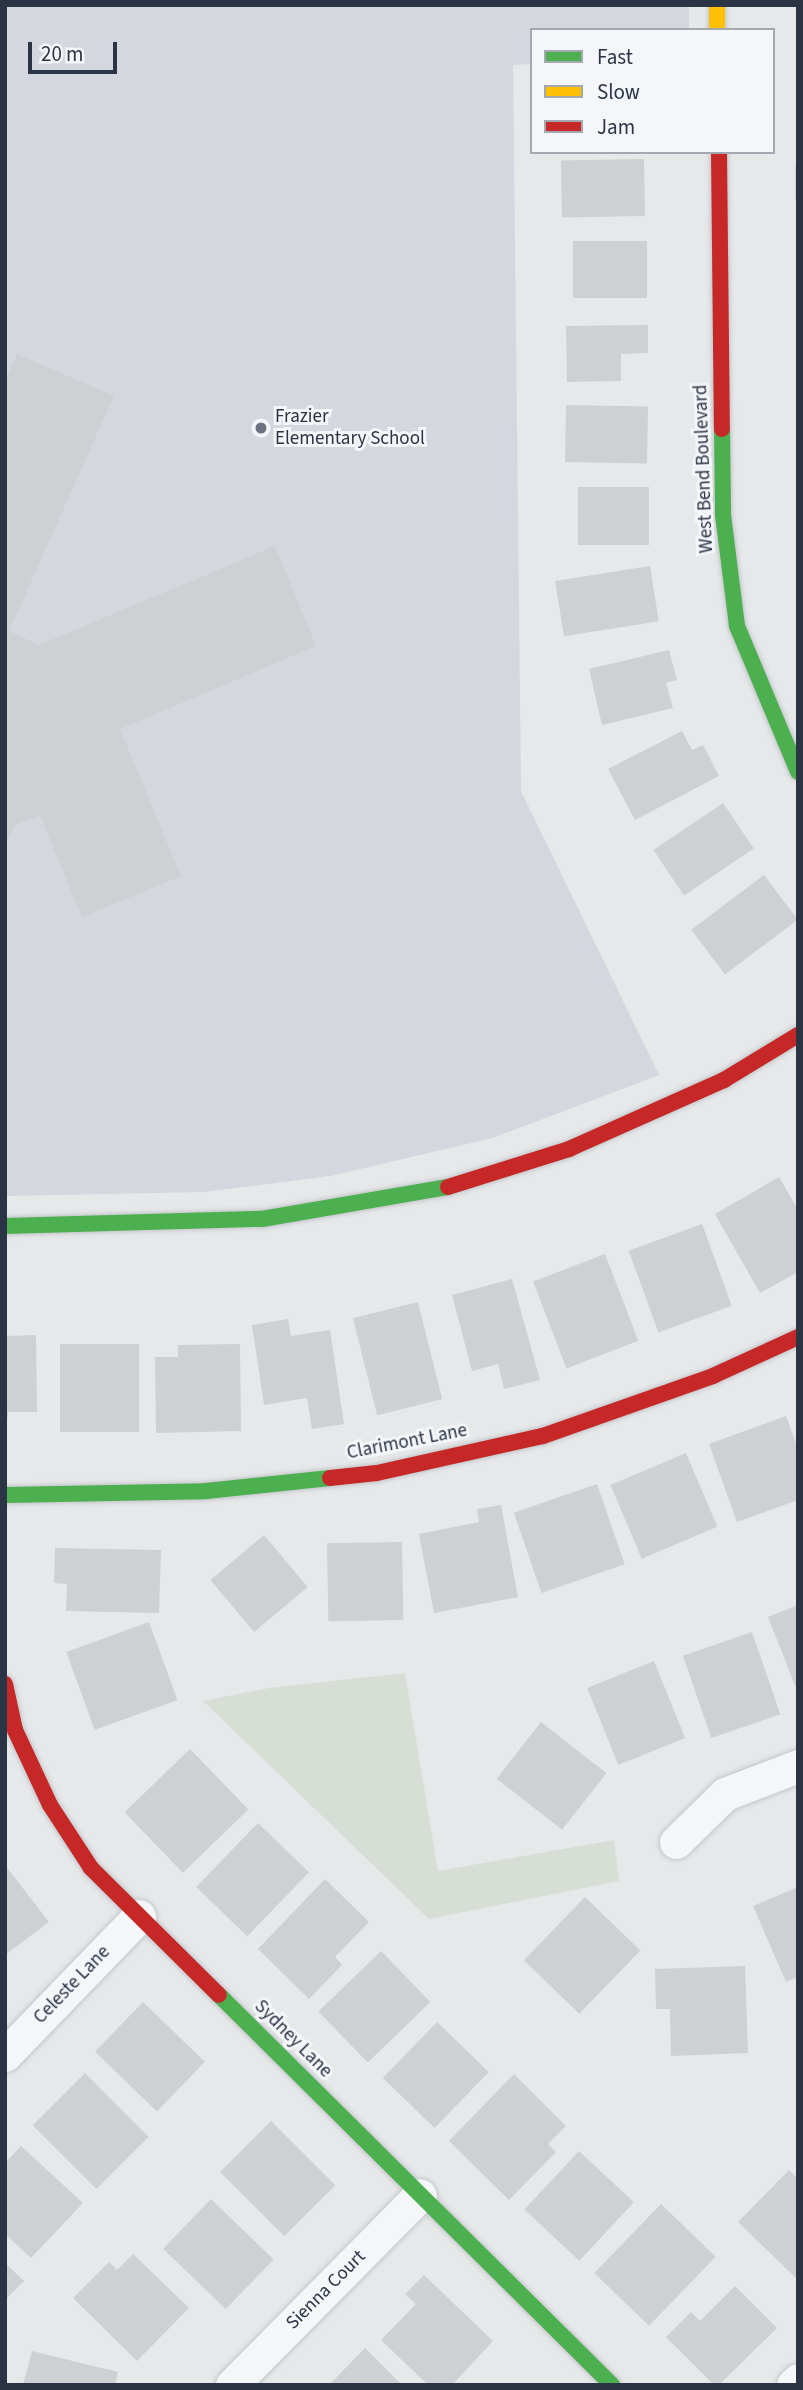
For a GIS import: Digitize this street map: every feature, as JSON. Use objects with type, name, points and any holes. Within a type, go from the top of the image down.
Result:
[{"type":"street","points":[[717,5],[718,28]]},
{"type":"street","name":"West Bend Boulevard","points":[[719,154],[723,515],[737,626],[798,772]]},
{"type":"street","points":[[5,1226],[262,1219],[461,1185],[581,1144],[724,1080],[798,1035]]},
{"type":"street","name":"Clarimont Lane","points":[[5,1495],[206,1492],[377,1473],[543,1436],[713,1376],[798,1337]]},
{"type":"street","name":"Sydney Lane","points":[[5,1684],[15,1730],[50,1805],[91,1868],[612,2385]]},
{"type":"street","points":[[676,1842],[725,1794],[798,1766]]},
{"type":"street","name":"Celeste Lane","points":[[5,2055],[139,1916]]},
{"type":"street","name":"Sienna Court","points":[[232,2385],[420,2195]]},
{"type":"street","points":[[793,2385],[798,2380]]},
{"type":"shaded area","name":"Frazier Elementary School","points":[[5,5],[689,5],[689,28],[530,28],[530,64],[513,65],[521,791],[659,1075],[493,1138],[330,1176],[204,1192],[5,1196]]},
{"type":"shaded area","points":[[405,1673],[438,1871],[614,1840],[619,1881],[429,1919],[203,1701],[269,1688]]},
{"type":"building","points":[[644,159],[645,216],[562,217],[561,160]]},
{"type":"building","points":[[795,165],[798,165],[798,200],[795,200]]},
{"type":"building","points":[[573,241],[647,241],[647,298],[573,298]]},
{"type":"building","points":[[648,325],[648,353],[621,354],[621,381],[567,382],[566,326]]},
{"type":"building","points":[[17,354],[114,396],[9,631],[39,645],[275,546],[316,646],[120,729],[181,876],[82,917],[40,815],[15,825],[5,845],[5,381]]},
{"type":"building","points":[[566,405],[648,406],[647,463],[565,462]]},
{"type":"building","points":[[578,487],[649,487],[649,545],[578,545]]},
{"type":"building","points":[[650,566],[659,621],[564,636],[555,581]]},
{"type":"building","points":[[669,650],[677,680],[666,683],[673,708],[602,725],[589,669]]},
{"type":"building","points":[[682,731],[692,750],[703,745],[719,776],[635,820],[608,769]]},
{"type":"building","points":[[723,803],[754,849],[684,896],[653,850]]},
{"type":"building","points":[[764,875],[798,920],[725,974],[691,930]]},
{"type":"building","points":[[779,1177],[798,1210],[798,1272],[760,1293],[715,1214]]},
{"type":"building","points":[[702,1224],[732,1306],[658,1332],[629,1251]]},
{"type":"building","points":[[605,1254],[638,1341],[566,1368],[533,1282]]},
{"type":"building","points":[[512,1279],[540,1380],[504,1389],[498,1364],[472,1371],[452,1295]]},
{"type":"building","points":[[418,1302],[442,1399],[377,1415],[353,1318]]},
{"type":"building","points":[[288,1319],[291,1336],[330,1330],[344,1424],[312,1429],[307,1398],[264,1405],[252,1325]]},
{"type":"building","points":[[36,1335],[37,1412],[8,1412],[5,1441],[5,1336]]},
{"type":"building","points":[[60,1344],[139,1344],[139,1432],[60,1432]]},
{"type":"building","points":[[240,1344],[241,1431],[156,1433],[155,1357],[178,1357],[178,1345]]},
{"type":"building","points":[[786,1416],[798,1449],[798,1500],[737,1522],[709,1444]]},
{"type":"building","points":[[686,1453],[717,1527],[642,1559],[611,1485]]},
{"type":"building","points":[[597,1484],[625,1564],[541,1593],[514,1513]]},
{"type":"building","points":[[501,1505],[518,1597],[434,1613],[419,1534],[479,1522],[477,1509]]},
{"type":"building","points":[[264,1535],[308,1587],[254,1632],[210,1580]]},
{"type":"building","points":[[402,1542],[403,1620],[328,1621],[327,1543]]},
{"type":"building","points":[[55,1548],[161,1550],[159,1613],[66,1611],[67,1584],[54,1583]]},
{"type":"building","points":[[798,1605],[798,1693],[768,1617]]},
{"type":"building","points":[[149,1622],[177,1700],[95,1730],[66,1652]]},
{"type":"building","points":[[752,1632],[780,1714],[711,1738],[683,1656]]},
{"type":"building","points":[[654,1661],[685,1738],[618,1765],[587,1688]]},
{"type":"building","points":[[541,1722],[606,1773],[562,1830],[497,1779]]},
{"type":"building","points":[[190,1749],[248,1809],[183,1873],[125,1812]]},
{"type":"building","points":[[258,1823],[309,1872],[247,1936],[196,1887]]},
{"type":"building","points":[[5,1865],[49,1922],[5,1955]]},
{"type":"building","points":[[325,1879],[369,1922],[335,1957],[342,1965],[309,1999],[258,1949]]},
{"type":"building","points":[[798,1887],[798,1977],[786,1982],[753,1906]]},
{"type":"building","points":[[585,1897],[640,1950],[579,2014],[524,1960]]},
{"type":"building","points":[[381,1951],[430,2002],[368,2063],[318,2011]]},
{"type":"building","points":[[745,1966],[748,2053],[671,2056],[670,2009],[656,2009],[655,1969]]},
{"type":"building","points":[[143,2002],[205,2062],[157,2111],[95,2052]]},
{"type":"building","points":[[437,2022],[489,2072],[435,2128],[383,2078]]},
{"type":"building","points":[[85,2073],[149,2137],[96,2189],[33,2125]]},
{"type":"building","points":[[514,2074],[566,2126],[548,2144],[556,2152],[509,2200],[449,2141]]},
{"type":"building","points":[[271,2121],[335,2185],[284,2236],[220,2172]]},
{"type":"building","points":[[21,2146],[83,2203],[31,2258],[5,2234],[5,2163]]},
{"type":"building","points":[[579,2151],[634,2202],[579,2261],[524,2210]]},
{"type":"building","points":[[789,2170],[798,2179],[798,2280],[738,2222]]},
{"type":"building","points":[[211,2199],[274,2259],[226,2309],[163,2249]]},
{"type":"building","points":[[661,2204],[716,2257],[649,2326],[594,2273]]},
{"type":"building","points":[[133,2254],[189,2308],[137,2361],[73,2298],[109,2262],[117,2270]]},
{"type":"building","points":[[5,2263],[24,2281],[5,2300]]},
{"type":"building","points":[[424,2275],[493,2341],[452,2385],[428,2385],[381,2340],[416,2304],[405,2294]]},
{"type":"building","points":[[735,2286],[777,2328],[719,2385],[714,2385],[666,2337],[691,2312],[700,2321]]},
{"type":"building","points":[[365,2348],[402,2385],[329,2385]]},
{"type":"building","points":[[32,2351],[118,2372],[115,2385],[23,2385]]},
{"type":"traffic: fast","points":[[722,429],[723,515],[737,626],[798,772]]},
{"type":"traffic: fast","points":[[5,1226],[262,1219],[448,1187]]},
{"type":"traffic: fast","points":[[5,1495],[206,1491],[330,1478]]},
{"type":"traffic: fast","points":[[219,1995],[612,2385]]},
{"type":"traffic: slow","points":[[717,5],[717,28]]},
{"type":"traffic: jam","points":[[719,154],[722,429]]},
{"type":"traffic: jam","points":[[448,1187],[569,1149],[724,1080],[798,1035]]},
{"type":"traffic: jam","points":[[330,1478],[377,1473],[543,1436],[713,1376],[798,1337]]},
{"type":"traffic: jam","points":[[5,1684],[15,1730],[50,1805],[91,1868],[219,1995]]},
{"type":"place","name":"Frazier Elementary School","points":[[261,428]]}]
